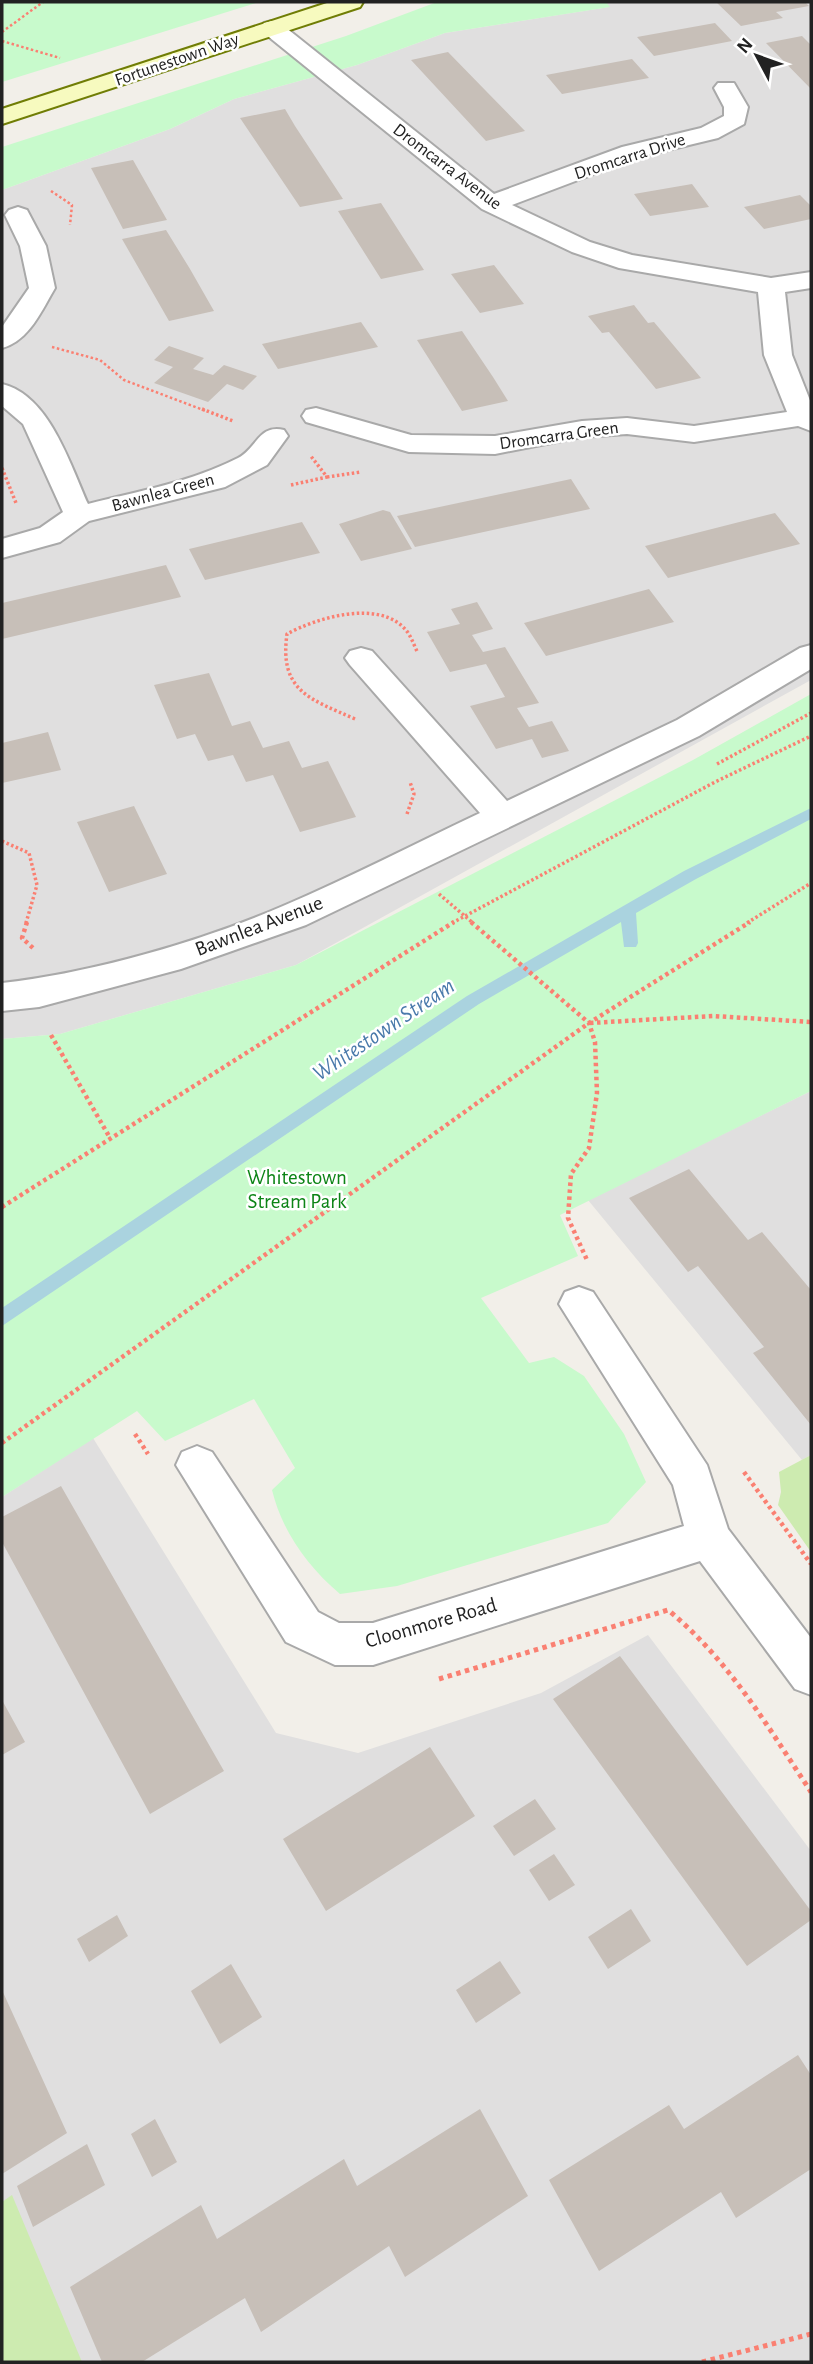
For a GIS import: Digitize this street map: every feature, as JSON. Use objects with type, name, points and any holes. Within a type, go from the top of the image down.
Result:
[{"type":"street","name":"Fortunestown Way","points":[[2,117],[352,2]]},
{"type":"street","name":"Dromcarra Avenue","points":[[272,27],[491,204],[582,247],[628,262],[771,286],[811,280]]},
{"type":"street","name":"Dromcarra Drive","points":[[491,204],[631,152],[709,133],[736,119],[736,107],[726,88]]},
{"type":"street","points":[[2,341],[18,327],[42,288],[33,246],[18,215]]},
{"type":"street","points":[[771,286],[778,355],[807,420]]},
{"type":"street","points":[[2,392],[35,420],[79,515]]},
{"type":"street","name":"Dromcarra Green","points":[[316,416],[409,443],[495,445],[582,429],[626,426],[694,434],[807,420]]},
{"type":"street","name":"Bawnlea Green","points":[[2,549],[50,535],[79,515],[215,481],[257,459],[274,436]]},
{"type":"street","name":"Bawnlea Avenue","points":[[2,997],[39,993],[194,952],[294,916],[688,728],[811,655]]},
{"type":"street","points":[[361,657],[503,818]]},
{"type":"street","points":[[579,1304],[692,1478],[709,1538],[811,1674]]},
{"type":"street","name":"Cloonmore Road","points":[[197,1465],[302,1627],[335,1644],[373,1644],[709,1538]]},
{"type":"path","points":[[2,31],[43,2]]},
{"type":"path","points":[[9,27],[4,37],[16,45]]},
{"type":"path","points":[[2,41],[66,60]]},
{"type":"path","points":[[44,345],[100,360],[124,380],[241,424]]},
{"type":"path","points":[[2,468],[16,502],[12,513]]},
{"type":"path","points":[[2,1206],[465,915],[715,782],[811,736]]},
{"type":"path","points":[[2,841],[29,853],[37,885],[22,938],[33,948]]},
{"type":"path","points":[[2,1443],[589,1023],[811,883]]},
{"type":"path","points":[[505,948],[589,1023],[595,1042],[597,1093],[589,1148],[571,1174],[568,1218],[589,1263]]},
{"type":"path","points":[[589,1023],[713,1016],[811,1022]]},
{"type":"path","points":[[49,1026],[52,1041],[110,1138]]},
{"type":"path","points":[[741,1469],[811,1564]]},
{"type":"path","points":[[702,2362],[811,2334]]},
{"type":"shaded area","points":[[606,2],[811,2],[811,680],[296,965],[60,1034],[2,1039],[2,190],[170,129],[234,99],[357,65],[445,33],[609,7]]},
{"type":"shaded area","points":[[811,1091],[811,1455],[802,1460],[588,1200]]},
{"type":"shaded area","points":[[93,1438],[276,1733],[358,1753],[541,1693],[648,1635],[811,1851],[811,2362],[2,2362],[2,1497]]},
{"type":"green space","points":[[2,2],[259,2],[2,82]]},
{"type":"green space","points":[[437,2],[606,2],[610,7],[445,33],[357,65],[234,99],[170,129],[2,190],[2,147],[346,36]]},
{"type":"green space","name":"Whitestown Stream Park","points":[[811,694],[811,1091],[560,1215],[578,1256],[481,1298],[529,1363],[554,1357],[584,1376],[624,1434],[646,1482],[608,1523],[397,1586],[340,1594],[307,1560],[282,1520],[272,1490],[295,1468],[254,1399],[165,1441],[137,1411],[2,1497],[2,1039],[60,1034],[296,965],[693,760]]},
{"type":"green space","points":[[811,1455],[811,1552],[778,1505],[781,1492],[779,1472]]},
{"type":"green space","points":[[12,2195],[82,2362],[2,2362],[2,2202]]},
{"type":"building","points":[[716,2],[805,2],[809,6],[776,12],[783,18],[741,26]]},
{"type":"building","points":[[715,23],[732,41],[654,56],[637,37]]},
{"type":"building","points":[[802,36],[811,45],[811,89],[766,43]]},
{"type":"building","points":[[448,52],[525,131],[486,141],[411,60]]},
{"type":"building","points":[[632,59],[649,78],[562,94],[546,75]]},
{"type":"building","points":[[285,109],[343,199],[300,207],[240,118]]},
{"type":"building","points":[[133,160],[167,220],[123,229],[91,168]]},
{"type":"building","points":[[692,184],[709,207],[650,216],[634,194]]},
{"type":"building","points":[[800,195],[811,206],[811,219],[764,229],[744,207]]},
{"type":"building","points":[[381,203],[424,270],[381,279],[338,211]]},
{"type":"building","points":[[166,230],[214,311],[169,321],[122,239]]},
{"type":"building","points":[[494,265],[524,304],[480,313],[451,274]]},
{"type":"building","points":[[634,305],[648,323],[654,322],[701,378],[656,389],[609,332],[602,333],[588,316]]},
{"type":"building","points":[[361,322],[378,347],[278,369],[262,344]]},
{"type":"building","points":[[462,331],[508,401],[462,411],[417,340]]},
{"type":"building","points":[[169,346],[204,358],[193,369],[213,375],[224,365],[257,376],[243,390],[227,384],[208,402],[154,383],[173,367],[154,360]]},
{"type":"building","points":[[571,479],[590,509],[415,547],[397,516]]},
{"type":"building","points":[[383,510],[390,512],[412,549],[361,561],[339,524]]},
{"type":"building","points":[[775,513],[800,544],[668,578],[645,546]]},
{"type":"building","points":[[302,522],[320,553],[205,580],[189,549]]},
{"type":"building","points":[[166,565],[181,597],[2,639],[2,603]]},
{"type":"building","points":[[649,589],[674,622],[546,656],[524,623]]},
{"type":"building","points":[[477,602],[493,629],[472,635],[483,652],[505,647],[539,703],[517,708],[529,727],[552,721],[569,751],[542,758],[532,739],[496,749],[470,706],[505,697],[486,664],[450,672],[427,632],[460,624],[451,609]]},
{"type":"building","points":[[209,673],[232,726],[250,721],[263,748],[289,741],[302,768],[328,761],[356,817],[300,832],[273,775],[246,782],[233,755],[208,761],[195,734],[177,739],[154,685]]},
{"type":"building","points":[[48,732],[61,770],[2,783],[2,743]]},
{"type":"building","points":[[134,806],[167,874],[109,892],[77,822]]},
{"type":"building","points":[[689,1169],[748,1240],[762,1232],[811,1290],[811,1425],[753,1353],[764,1347],[698,1266],[688,1272],[629,1198]]},
{"type":"building","points":[[61,1486],[224,1771],[150,1814],[2,1542],[2,1517]]},
{"type":"building","points":[[620,1656],[811,1911],[811,1920],[747,1966],[553,1699]]},
{"type":"building","points":[[2,1700],[25,1742],[2,1755]]},
{"type":"building","points":[[430,1747],[475,1816],[326,1911],[283,1839]]},
{"type":"building","points":[[535,1799],[556,1829],[514,1856],[493,1826]]},
{"type":"building","points":[[554,1854],[575,1885],[549,1901],[529,1870]]},
{"type":"building","points":[[631,1909],[651,1941],[608,1969],[588,1937]]},
{"type":"building","points":[[117,1915],[128,1936],[89,1962],[77,1939]]},
{"type":"building","points":[[500,1961],[521,1993],[476,2023],[456,1990]]},
{"type":"building","points":[[231,1964],[262,2017],[220,2044],[191,1991]]},
{"type":"building","points":[[2,1990],[67,2133],[2,2174]]},
{"type":"building","points":[[798,2055],[811,2075],[811,2169],[736,2218],[721,2192],[599,2271],[549,2180],[669,2105],[684,2129]]},
{"type":"building","points":[[480,2109],[528,2196],[405,2277],[389,2246],[261,2332],[245,2298],[142,2362],[102,2362],[70,2287],[201,2205],[217,2239],[344,2159],[357,2186]]},
{"type":"building","points":[[155,2119],[177,2162],[152,2177],[131,2134]]},
{"type":"building","points":[[87,2144],[105,2185],[33,2227],[17,2186]]},
{"type":"waterway","name":"Whitestown Stream","points":[[628,911],[690,875],[811,813]]},
{"type":"waterway","name":"Whitestown Stream","points":[[2,1318],[473,1000],[628,911]]},
{"type":"waterway","points":[[628,911],[630,943]]}]
